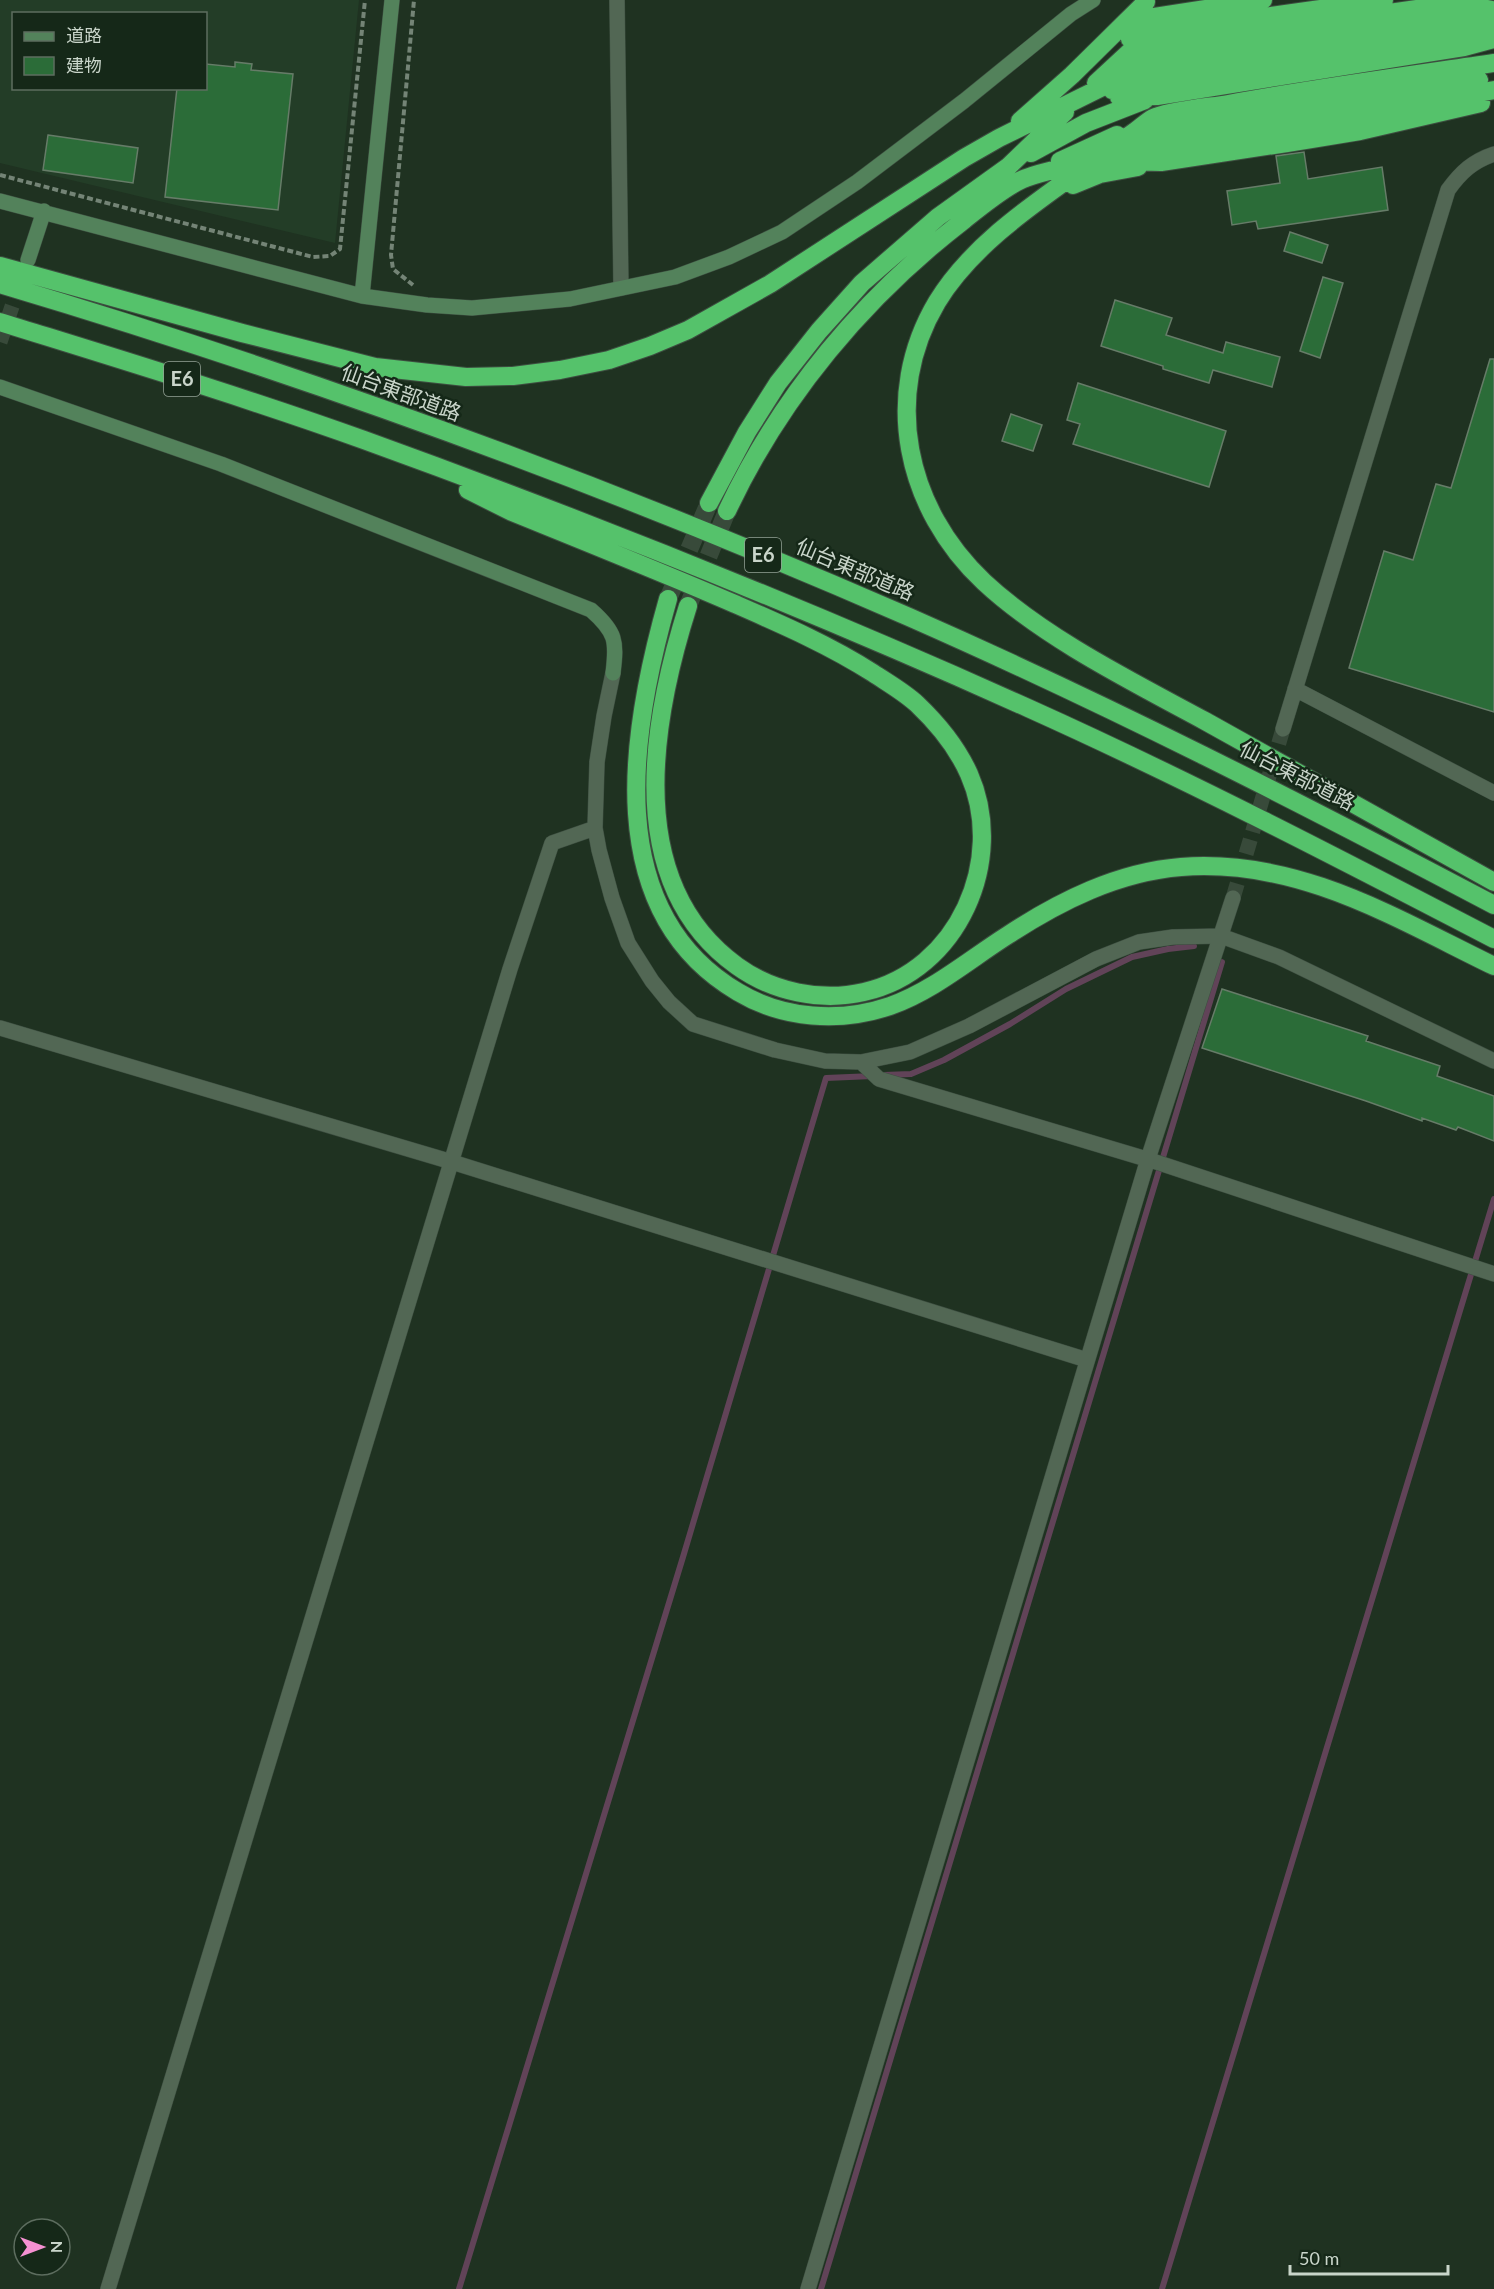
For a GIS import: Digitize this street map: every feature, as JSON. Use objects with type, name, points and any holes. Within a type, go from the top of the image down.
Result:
[{"type":"highway","points":[[1081,98],[1148,18],[1263,0]]},
{"type":"highway","points":[[1009,166],[1150,33],[1384,0]]},
{"type":"highway","points":[[1485,0],[1494,3]]},
{"type":"highway","points":[[1081,98],[1152,1]]},
{"type":"highway","points":[[1003,136],[1152,1]]},
{"type":"highway","points":[[1081,98],[1151,49],[1458,3],[1494,11]]},
{"type":"highway","points":[[0,266],[375,367],[466,377],[513,376],[560,370],[609,360],[688,330],[770,285],[964,158],[1003,136],[1153,62],[1456,17],[1494,20]]},
{"type":"highway","points":[[1081,98],[1154,80],[1494,29]]},
{"type":"highway","points":[[1081,98],[1157,96],[1464,47],[1494,39]]},
{"type":"highway","points":[[727,511],[764,441],[797,391],[832,346],[911,263],[981,207],[1024,178],[1154,118],[1253,100],[1494,63]]},
{"type":"highway","points":[[1096,160],[1156,131],[1494,78]]},
{"type":"highway","points":[[1024,178],[1159,147],[1494,90]]},
{"type":"highway","points":[[708,503],[747,432],[778,383],[826,323],[862,283],[901,247],[938,217],[1009,166],[1086,123],[1157,96]]},
{"type":"highway","points":[[1047,194],[1100,174],[1161,162],[1359,131],[1439,114],[1494,99]]},
{"type":"highway","points":[[1154,118],[1047,194],[983,248],[960,272],[938,301],[922,333],[912,366],[908,398],[908,432],[912,464],[924,499],[941,530],[983,580],[1007,601],[1090,657],[1494,882]]},
{"type":"highway","points":[[1096,160],[1161,162]]},
{"type":"highway","name":"仙台東部道路","points":[[0,284],[371,405],[536,466],[748,549],[912,619],[1165,735],[1259,781],[1494,904]]},
{"type":"highway","name":"E6","points":[[0,322],[220,391],[363,440],[736,583],[1032,710],[1241,809],[1494,939]]},
{"type":"highway","points":[[363,440],[512,512],[802,633],[887,682],[913,701],[933,721],[955,747],[970,775],[983,824],[983,849],[978,877],[966,909],[950,937],[925,962],[896,981],[864,992],[836,995],[808,995],[777,988],[750,976],[722,956],[699,933],[682,906],[668,874],[659,839],[656,802],[657,758],[669,673],[688,606]]},
{"type":"highway","points":[[668,598],[654,652],[637,754],[638,827],[643,858],[651,887],[666,919],[682,944],[701,966],[753,1001],[781,1012],[811,1016],[866,1012],[891,1005],[931,985],[1008,935],[1083,893],[1115,880],[1179,867],[1248,867],[1315,884],[1374,908],[1494,966]]},
{"type":"street","points":[[362,296],[392,0]]},
{"type":"street","points":[[617,0],[621,288]]},
{"type":"street","points":[[0,201],[362,296],[472,308],[570,299],[675,277],[729,257],[782,232],[875,168],[964,101],[1071,14],[1093,0]]},
{"type":"street","points":[[1283,729],[1448,190],[1462,172],[1480,159],[1494,154]]},
{"type":"street","points":[[27,260],[44,211]]},
{"type":"street","points":[[0,387],[221,464],[591,609],[608,625],[615,639],[613,673],[597,762],[595,828],[612,898],[628,943],[652,981],[669,1002],[693,1024],[775,1050],[870,1070],[1170,1166],[1488,1272]]},
{"type":"street","points":[[1295,689],[1494,793]]},
{"type":"street","points":[[108,2289],[510,969],[552,843],[595,828]]},
{"type":"street","points":[[808,2289],[1087,1360],[1233,898]]},
{"type":"street","points":[[870,1070],[969,1026],[1096,959],[1139,942],[1173,937],[1221,936],[1279,957],[1494,1061]]},
{"type":"street","points":[[0,1028],[452,1162],[1087,1360]]},
{"type":"path","points":[[0,175],[313,257],[330,256],[340,249],[365,0]]},
{"type":"path","points":[[414,0],[391,255],[393,269],[418,289],[428,305]]},
{"type":"shaded area","points":[[0,0],[359,0],[335,243],[0,163]]},
{"type":"building","points":[[235,62],[252,64],[251,70],[293,74],[278,210],[165,197],[177,90],[207,90],[207,64],[235,67]]},
{"type":"building","points":[[48,135],[138,148],[133,183],[43,170]]},
{"type":"building","points":[[1304,152],[1308,179],[1382,167],[1388,210],[1258,229],[1256,221],[1232,225],[1227,191],[1280,183],[1276,156]]},
{"type":"building","points":[[1290,232],[1328,245],[1322,263],[1284,251]]},
{"type":"building","points":[[1323,277],[1343,283],[1320,358],[1300,351]]},
{"type":"building","points":[[1115,300],[1172,318],[1166,335],[1223,353],[1226,342],[1280,357],[1272,387],[1213,370],[1209,383],[1101,346]]},
{"type":"building","points":[[1490,359],[1494,359],[1494,712],[1349,668],[1384,551],[1413,560],[1436,484],[1451,488]]},
{"type":"building","points":[[1078,383],[1226,431],[1209,487],[1073,444],[1080,424],[1067,420]]},
{"type":"building","points":[[1011,414],[1042,425],[1033,451],[1002,441]]},
{"type":"building","points":[[1222,989],[1368,1036],[1366,1041],[1440,1066],[1437,1076],[1494,1096],[1494,1141],[1458,1127],[1456,1130],[1422,1118],[1422,1121],[1202,1048]]},
{"type":"waterway","points":[[884,1075],[911,1074],[944,1060],[1010,1024],[1066,989],[1132,957],[1194,946]]},
{"type":"waterway","points":[[821,2289],[1222,962]]},
{"type":"waterway","points":[[459,2289],[683,1557],[826,1078],[873,1076]]},
{"type":"waterway","points":[[1162,2289],[1494,1199]]},
{"type":"tunnel","points":[[0,342],[21,280]]},
{"type":"tunnel","points":[[668,599],[709,503]]},
{"type":"tunnel","points":[[688,606],[727,511]]},
{"type":"tunnel","points":[[1233,898],[1283,729]]}]
